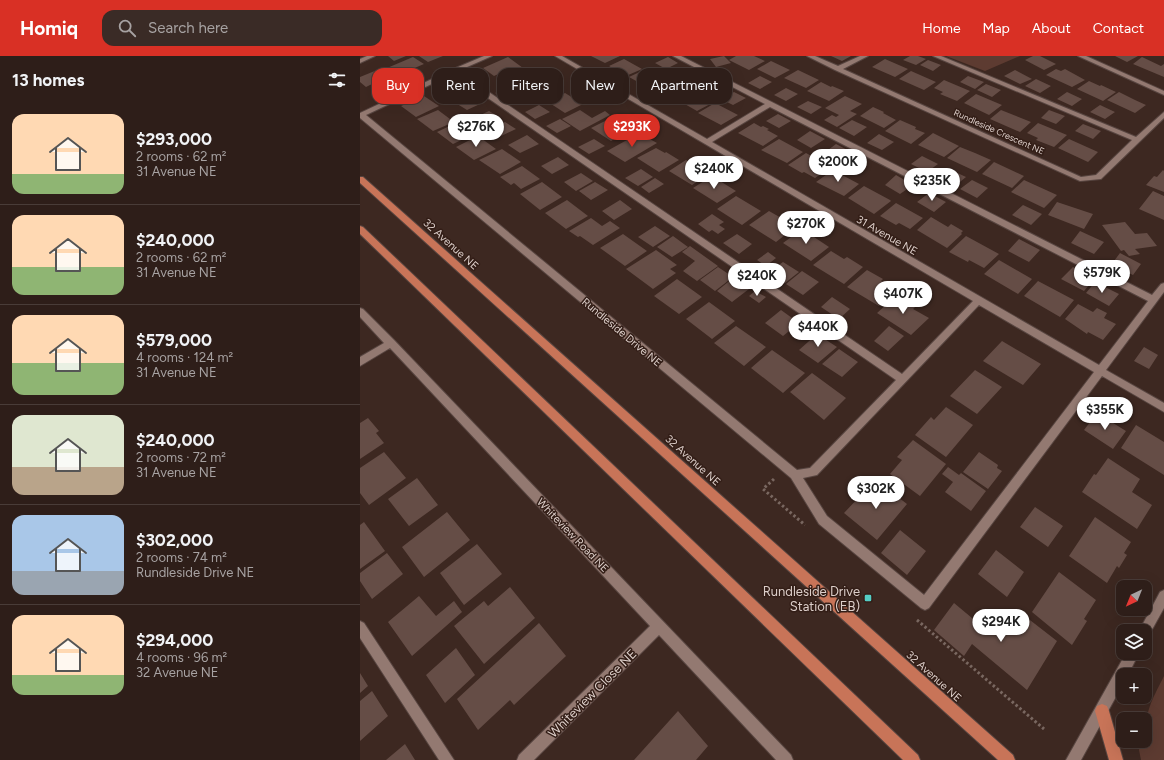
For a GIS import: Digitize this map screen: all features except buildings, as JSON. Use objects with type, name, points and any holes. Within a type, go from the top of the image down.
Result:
[{"type":"main road","name":"32 Avenue NE","points":[[360,179],[1008,760]]},
{"type":"main road","points":[[360,229],[913,760]]},
{"type":"main road","points":[[1102,711],[1116,760]]},
{"type":"street","points":[[360,61],[372,56]]},
{"type":"street","name":"Rundleside Drive NE","points":[[460,68],[489,56]]},
{"type":"street","name":"31 Avenue NE","points":[[558,56],[1164,408]]},
{"type":"street","points":[[676,56],[1154,300]]},
{"type":"street","name":"Rundleside Crescent NE","points":[[810,56],[1080,179],[1098,177],[1164,114]]},
{"type":"street","points":[[837,69],[865,56]]},
{"type":"street","points":[[936,56],[1137,140]]},
{"type":"street","points":[[1081,56],[1164,93]]},
{"type":"street","name":"Rundleside Drive NE","points":[[432,81],[361,115],[795,475],[823,520],[925,604],[1100,370]]},
{"type":"street","points":[[489,96],[902,379]]},
{"type":"street","points":[[706,143],[770,104]]},
{"type":"street","points":[[1100,370],[1164,286]]},
{"type":"street","points":[[795,475],[813,472],[978,301]]},
{"type":"street","name":"Whiteview Road NE","points":[[360,311],[786,760]]},
{"type":"street","points":[[360,362],[391,343]]},
{"type":"street","points":[[1149,624],[1164,596]]},
{"type":"street","name":"Whiteview Close NE","points":[[524,760],[659,626]]},
{"type":"street","points":[[360,627],[447,760]]},
{"type":"street","points":[[1073,760],[1102,711],[1129,660]]},
{"type":"shaded area","points":[[946,56],[1020,56],[985,71]]},
{"type":"shaded area","points":[[1164,676],[1164,760],[1141,760],[1139,750],[1139,748],[1152,748],[1152,712],[1149,712],[1152,700]]},
{"type":"place","name":"Rundleside Drive Station (EB)","points":[[868,598]]}]
